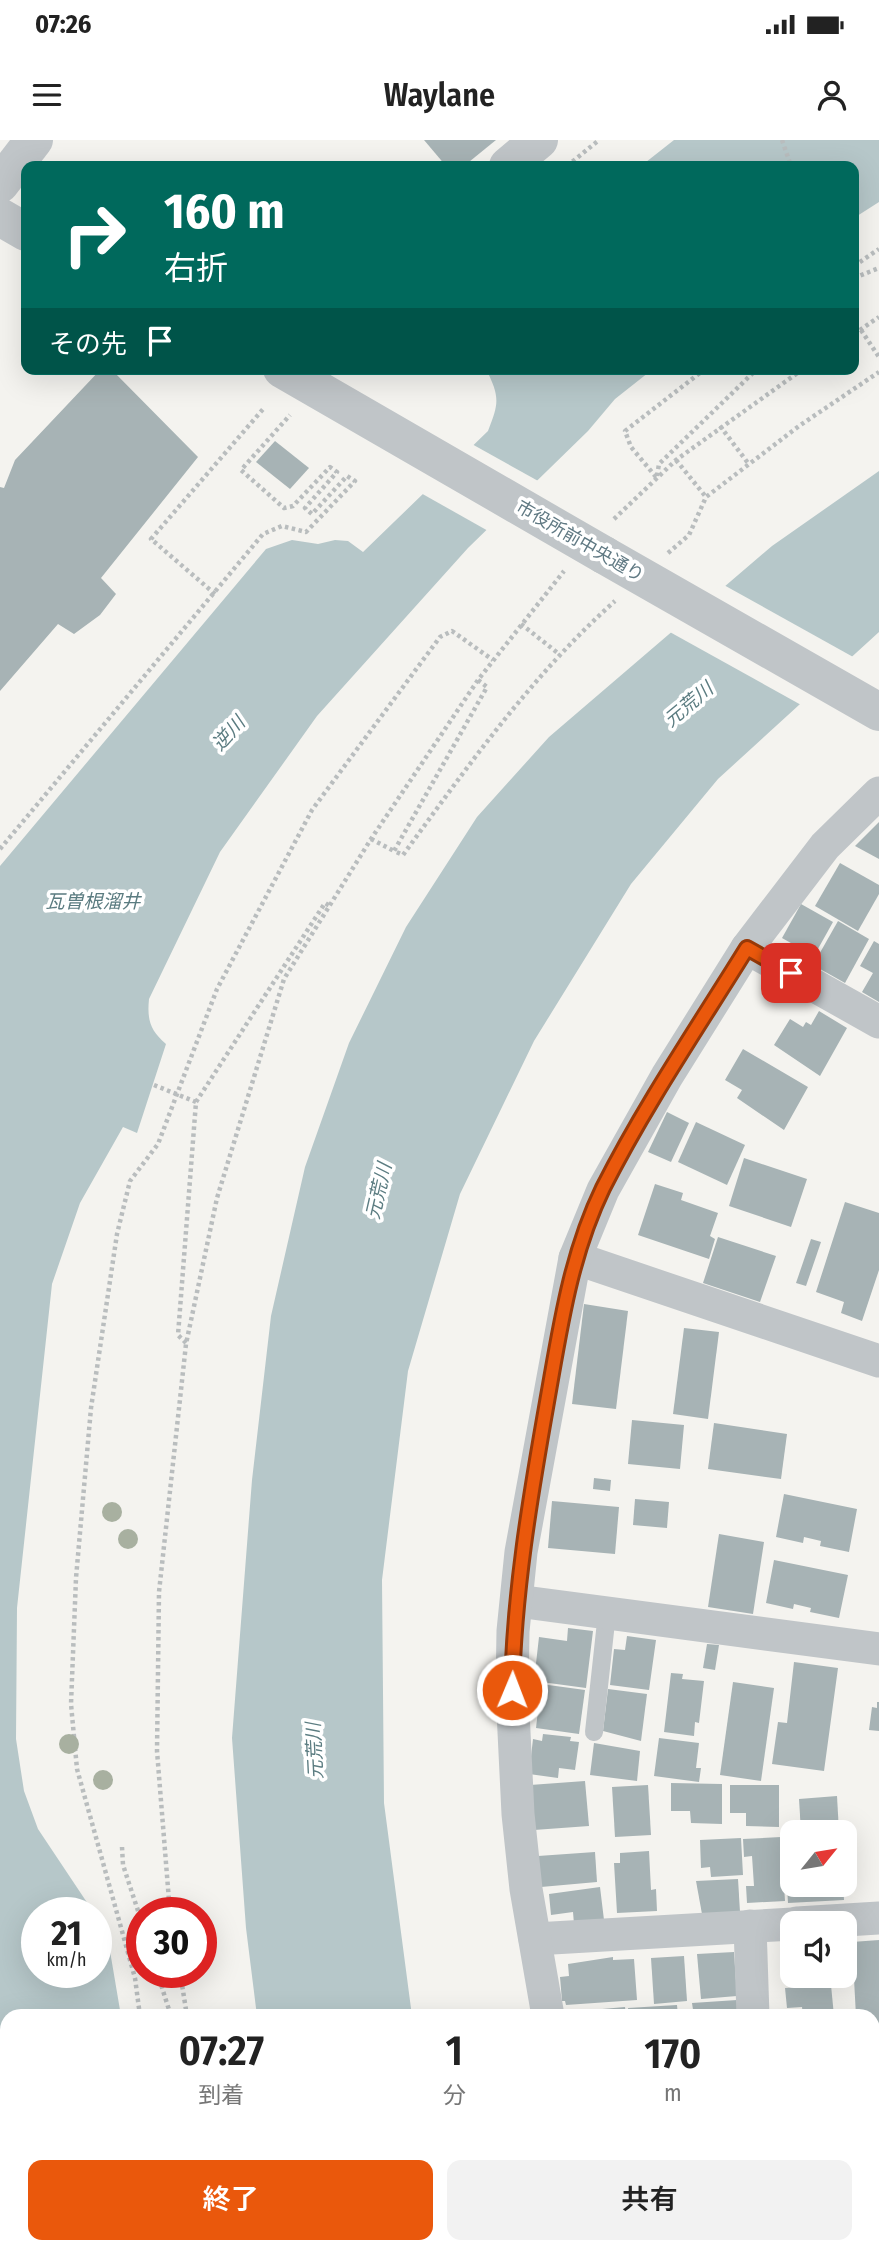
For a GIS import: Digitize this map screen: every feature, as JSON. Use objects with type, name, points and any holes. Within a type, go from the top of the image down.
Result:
[{"type":"street","points":[[0,184],[34,140]]},
{"type":"street","points":[[514,161],[539,140]]},
{"type":"street","points":[[0,217],[21,229]]},
{"type":"street","name":"市役所前中央通り","points":[[293,375],[879,712]]},
{"type":"street","points":[[547,2009],[518,1814],[512,1690],[521,1552],[575,1258],[603,1189],[667,1076],[747,948],[825,846],[879,793]]},
{"type":"street","points":[[747,948],[879,1022]]},
{"type":"street","points":[[575,1258],[879,1361]]},
{"type":"street","points":[[517,1601],[879,1649]]},
{"type":"street","points":[[857,1919],[879,1918]]},
{"type":"street","points":[[535,1939],[780,1924]]},
{"type":"street","points":[[750,1926],[753,2009]]},
{"type":"lane","points":[[594,1732],[607,1613]]},
{"type":"path","points":[[573,161],[599,140]]},
{"type":"path","points":[[782,140],[789,161]]},
{"type":"path","points":[[859,263],[879,249]]},
{"type":"path","points":[[859,276],[879,268]]},
{"type":"path","points":[[879,317],[861,330],[879,357]]},
{"type":"path","points":[[659,562],[689,535],[706,497],[748,463],[879,372]]},
{"type":"path","points":[[656,477],[631,447],[625,431],[697,375]]},
{"type":"path","points":[[656,477],[659,464],[751,375]]},
{"type":"path","points":[[169,1897],[157,1751],[159,1592],[186,1344],[217,1198],[285,979],[371,839],[478,680],[521,624],[596,550],[656,477],[720,426],[794,375]]},
{"type":"path","points":[[0,849],[215,594],[262,534],[282,526],[306,532],[355,481],[347,476],[312,514],[305,508],[337,472],[330,467],[293,506],[284,508],[241,470],[318,389]]},
{"type":"path","points":[[215,594],[150,539],[264,408]]},
{"type":"path","points":[[720,426],[748,463]]},
{"type":"path","points":[[676,460],[706,497]]},
{"type":"path","points":[[371,839],[403,855],[473,760],[559,654],[620,597]]},
{"type":"path","points":[[521,624],[559,654]]},
{"type":"path","points":[[139,2009],[135,1978],[77,1769],[71,1704],[76,1578],[92,1408],[117,1234],[130,1181],[158,1144],[217,989],[312,810],[440,637],[452,631],[493,660]]},
{"type":"path","points":[[394,851],[487,687],[478,680]]},
{"type":"path","points":[[186,1344],[178,1335],[196,1102],[325,903],[330,906]]},
{"type":"path","points":[[154,1085],[196,1102]]},
{"type":"path","points":[[122,1847],[123,1865],[133,1897]]},
{"type":"path","points":[[162,1988],[169,2009]]},
{"type":"path","points":[[183,1988],[186,2009]]},
{"type":"water","points":[[674,140],[879,140],[879,202],[859,215],[859,161],[647,161]]},
{"type":"water","name":"瓦曽根溜井","points":[[489,375],[645,375],[615,399],[588,431],[468,548],[317,716],[220,852],[149,999],[151,1024],[166,1044],[137,1133],[123,1127],[80,1203],[52,1284],[17,1608],[16,1739],[24,1791],[38,1829],[83,1897],[21,1897],[21,1988],[112,1988],[112,1963],[120,2009],[0,2009],[0,866],[266,549],[292,540],[318,544],[335,540],[348,541],[363,552],[488,431],[496,394]]},
{"type":"water","name":"元荒川","points":[[879,471],[879,632],[718,779],[631,884],[534,1041],[460,1194],[408,1371],[382,1580],[384,1803],[411,2009],[256,2009],[246,1928],[232,1738],[252,1480],[271,1316],[305,1167],[349,1043],[406,927],[477,817],[549,737],[772,546]]},
{"type":"pier","points":[[470,443],[540,482],[490,532],[419,492]]},
{"type":"pier","points":[[722,584],[855,658],[803,706],[668,631]]},
{"type":"building","points":[[424,140],[496,140],[470,161],[442,161]]},
{"type":"building","points":[[95,375],[117,375],[198,457],[101,578],[116,594],[100,615],[74,634],[58,624],[0,691],[0,487],[4,488],[15,460]]},
{"type":"building","points":[[275,441],[309,468],[290,489],[256,462]]},
{"type":"building","points":[[879,822],[879,859],[855,846]]},
{"type":"building","points":[[840,863],[879,885],[879,894],[858,931],[815,906]]},
{"type":"building","points":[[801,904],[833,922],[814,956],[782,938]]},
{"type":"building","points":[[838,921],[869,939],[845,983],[813,965]]},
{"type":"building","points":[[874,941],[879,944],[879,1002],[862,992],[873,973],[860,966]]},
{"type":"building","points":[[819,1011],[847,1028],[820,1076],[774,1045],[790,1019],[803,1027],[806,1022],[811,1025]]},
{"type":"building","points":[[743,1049],[808,1087],[784,1130],[737,1098],[742,1090],[725,1080]]},
{"type":"building","points":[[667,1112],[689,1123],[671,1162],[648,1152]]},
{"type":"building","points":[[696,1122],[745,1145],[727,1185],[678,1162]]},
{"type":"building","points":[[744,1158],[807,1179],[791,1227],[729,1206]]},
{"type":"building","points":[[655,1184],[683,1193],[681,1200],[718,1213],[710,1236],[715,1239],[709,1259],[638,1235]]},
{"type":"building","points":[[845,1202],[879,1213],[879,1270],[862,1321],[841,1313],[844,1302],[816,1292]]},
{"type":"building","points":[[718,1237],[776,1256],[760,1302],[703,1283]]},
{"type":"building","points":[[811,1239],[821,1242],[806,1286],[796,1283]]},
{"type":"building","points":[[584,1304],[628,1311],[616,1409],[572,1404]]},
{"type":"building","points":[[684,1328],[719,1332],[708,1419],[673,1414]]},
{"type":"building","points":[[632,1420],[684,1425],[680,1469],[628,1464]]},
{"type":"building","points":[[714,1423],[787,1434],[781,1479],[708,1469]]},
{"type":"building","points":[[594,1478],[611,1480],[610,1491],[593,1489]]},
{"type":"building","points":[[784,1494],[857,1509],[849,1552],[820,1546],[821,1541],[804,1537],[803,1543],[776,1537]]},
{"type":"building","points":[[635,1499],[669,1502],[667,1528],[633,1525]]},
{"type":"building","points":[[552,1501],[619,1507],[615,1554],[548,1548]]},
{"type":"building","points":[[719,1534],[764,1542],[753,1614],[708,1607]]},
{"type":"building","points":[[774,1560],[848,1575],[839,1618],[810,1612],[811,1608],[794,1604],[793,1609],[766,1603]]},
{"type":"building","points":[[568,1628],[593,1631],[586,1688],[534,1681],[539,1637],[567,1641]]},
{"type":"building","points":[[627,1636],[656,1640],[649,1690],[610,1685],[614,1649],[625,1650]]},
{"type":"building","points":[[707,1644],[719,1645],[715,1670],[703,1668]]},
{"type":"building","points":[[794,1662],[838,1668],[824,1771],[772,1764],[778,1722],[787,1723]]},
{"type":"building","points":[[671,1673],[683,1674],[682,1679],[704,1681],[699,1723],[695,1722],[694,1736],[664,1732]]},
{"type":"building","points":[[733,1682],[774,1688],[761,1781],[720,1775]]},
{"type":"building","points":[[541,1684],[585,1690],[579,1734],[536,1728]]},
{"type":"building","points":[[608,1689],[647,1694],[641,1741],[603,1731]]},
{"type":"building","points":[[877,1702],[879,1731],[869,1730],[872,1707],[877,1708]]},
{"type":"building","points":[[543,1734],[571,1737],[570,1741],[579,1742],[575,1770],[559,1768],[558,1778],[529,1774],[533,1739],[542,1741]]},
{"type":"building","points":[[659,1738],[699,1743],[696,1768],[701,1768],[699,1782],[654,1776]]},
{"type":"building","points":[[594,1743],[640,1751],[637,1781],[590,1775]]},
{"type":"building","points":[[585,1781],[589,1826],[534,1830],[530,1785]]},
{"type":"building","points":[[671,1783],[722,1784],[722,1824],[691,1823],[690,1811],[671,1811]]},
{"type":"building","points":[[648,1785],[651,1835],[615,1837],[612,1787]]},
{"type":"building","points":[[730,1785],[779,1785],[779,1827],[746,1826],[746,1813],[730,1813]]},
{"type":"building","points":[[837,1796],[838,1820],[800,1820],[799,1799]]},
{"type":"building","points":[[780,1837],[780,1897],[785,1897],[785,1901],[747,1903],[746,1886],[754,1886],[752,1856],[744,1857],[743,1839]]},
{"type":"building","points":[[741,1838],[743,1875],[711,1877],[710,1867],[701,1868],[700,1840]]},
{"type":"building","points":[[649,1851],[651,1890],[656,1889],[657,1911],[617,1913],[614,1863],[620,1863],[620,1853]]},
{"type":"building","points":[[595,1852],[597,1882],[541,1887],[538,1856]]},
{"type":"building","points":[[738,1879],[740,1912],[702,1914],[696,1881]]},
{"type":"building","points":[[600,1887],[604,1920],[574,1924],[573,1912],[551,1915],[549,1894]]},
{"type":"building","points":[[788,1897],[844,1897],[844,1900],[788,1903]]},
{"type":"building","points":[[879,1940],[879,2009],[856,2009],[857,1942]]},
{"type":"building","points":[[734,1952],[737,1996],[701,1999],[697,1954]]},
{"type":"building","points":[[684,1956],[687,2001],[654,2004],[651,1958]]},
{"type":"building","points":[[613,1957],[613,1960],[634,1959],[637,2000],[566,2005],[565,2001],[562,2001],[560,1977],[569,1976],[568,1964]]},
{"type":"building","points":[[785,1988],[831,1988],[833,2009],[787,2008]]},
{"type":"building","points":[[737,2000],[738,2009],[693,2009],[692,2003]]},
{"type":"building","points":[[677,2005],[677,2009],[628,2009]]},
{"type":"route","points":[[512,1690],[513,1631],[521,1552],[564,1303],[575,1258],[603,1189],[667,1076],[747,948],[791,973]]},
{"type":"water label","name":"逆川","points":[[228,733]]}]
